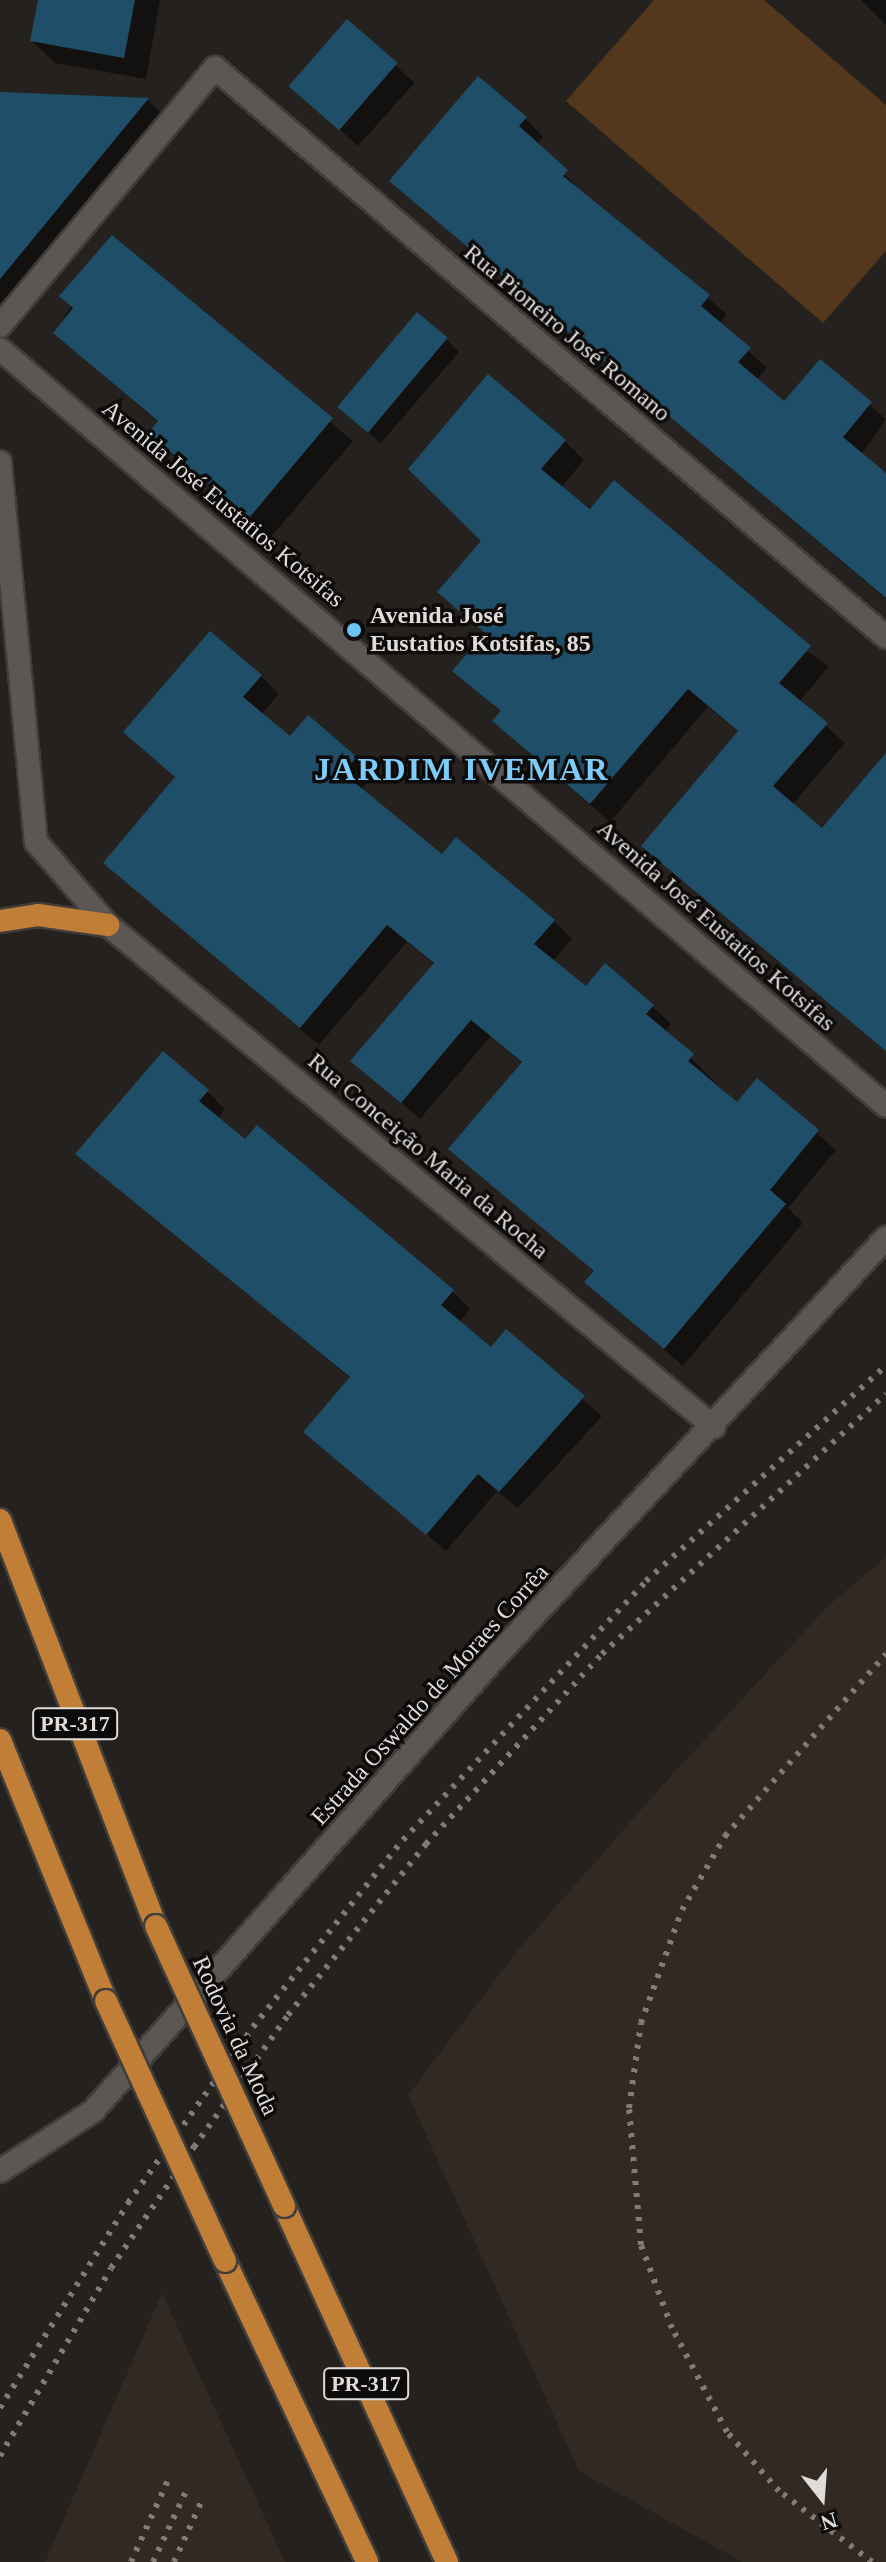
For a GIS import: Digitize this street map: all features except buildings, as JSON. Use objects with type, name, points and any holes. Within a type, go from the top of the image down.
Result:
[{"type":"highway","points":[[0,921],[38,915],[108,925]]},
{"type":"highway","name":"Rodovia da Moda","points":[[0,1520],[156,1926],[447,2562]]},
{"type":"highway","name":"PR-317","points":[[0,1740],[68,1916],[225,2261],[367,2562]]},
{"type":"highway","points":[[0,1783],[68,1916]]},
{"type":"street","name":"Rua Pioneiro José Romano","points":[[0,326],[215,68],[886,637]]},
{"type":"street","name":"Avenida José Eustatios Kotsifas","points":[[0,349],[886,1106]]},
{"type":"street","name":"Rua Conceição Maria da Rocha","points":[[0,462],[36,842],[108,925],[714,1427]]},
{"type":"street","name":"Estrada Oswaldo de Moraes Corrêa","points":[[0,2171],[93,2111],[501,1651],[714,1427],[886,1238]]},
{"type":"shaded area","points":[[654,0],[764,0],[886,105],[886,251],[823,323],[566,101]]},
{"type":"shaded area","points":[[886,1557],[886,2562],[742,2562],[579,2471],[408,2095],[518,1950],[661,1787],[828,1606]]},
{"type":"shaded area","points":[[162,2293],[285,2562],[45,2562]]},
{"type":"railway","points":[[0,2408],[128,2203],[253,2027],[403,1840],[646,1581],[886,1366]]},
{"type":"railway","points":[[0,2456],[111,2268],[194,2147],[288,2015],[426,1844],[602,1654],[886,1394]]},
{"type":"railway","points":[[872,2562],[779,2491],[727,2432],[672,2328],[641,2245],[629,2108],[641,2023],[682,1910],[725,1836],[886,1654]]},
{"type":"railway","points":[[131,2562],[168,2480]]},
{"type":"railway","points":[[153,2562],[187,2489]]},
{"type":"railway","points":[[174,2562],[203,2498]]},
{"type":"place","name":"Avenida José Eustatios Kotsifas, 85","points":[[354,630]]},
{"type":"district","name":"JARDIM IVEMAR","points":[[462,769]]}]
